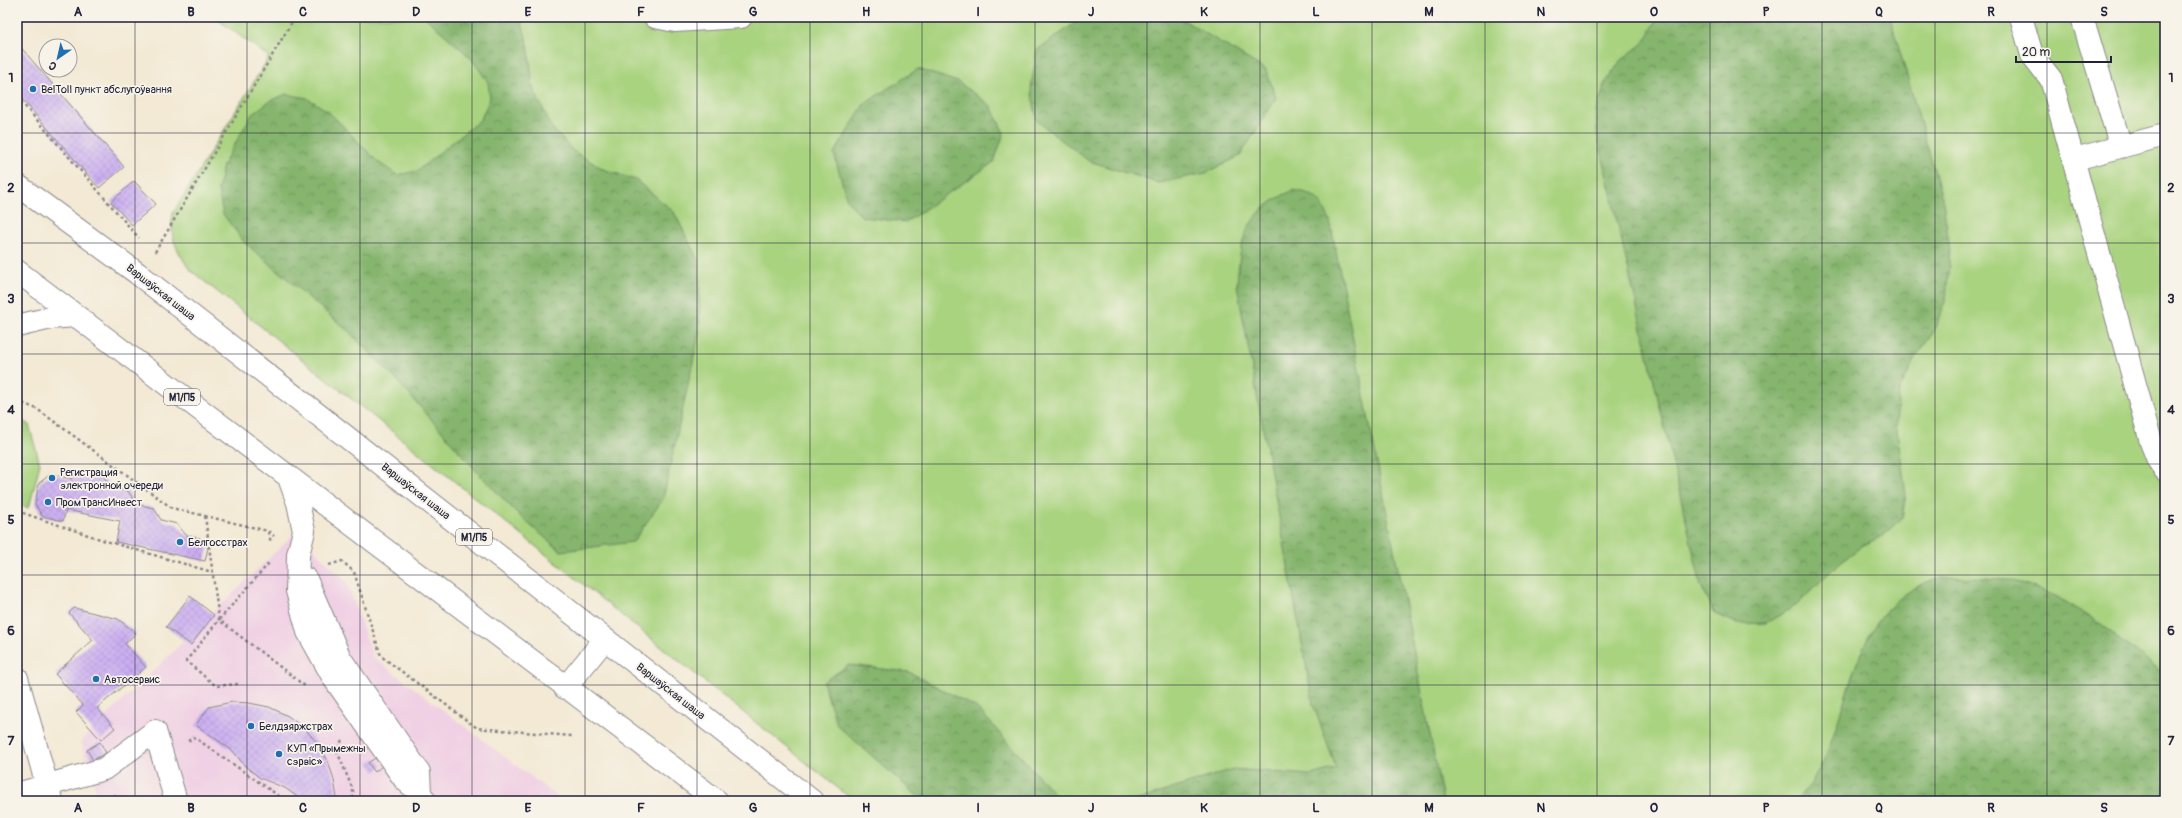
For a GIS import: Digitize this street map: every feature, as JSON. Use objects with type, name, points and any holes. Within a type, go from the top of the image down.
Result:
[{"type":"main road","points":[[655,17],[675,21],[741,17]]},
{"type":"main road","points":[[2021,17],[2032,55],[2051,80],[2075,159],[2151,442],[2158,460],[2165,470]]},
{"type":"main road","points":[[2082,17],[2121,147]]},
{"type":"main road","points":[[2075,159],[2165,135]]},
{"type":"main road","name":"Варшаўская шаша","points":[[17,185],[143,278],[812,801]]},
{"type":"main road","name":"М1/П5","points":[[17,271],[565,688],[717,801]]},
{"type":"main road","points":[[17,326],[51,318],[75,316]]},
{"type":"main road","points":[[289,478],[298,503],[304,531],[298,555],[296,590],[308,632],[333,677],[394,766],[405,780],[423,797]]},
{"type":"main road","points":[[565,688],[605,639]]},
{"type":"main road","points":[[17,678],[49,794]]},
{"type":"main road","points":[[17,794],[49,794],[104,769],[155,731],[176,801]]},
{"type":"path","points":[[149,249],[153,254],[295,17]]},
{"type":"path","points":[[17,98],[144,244]]},
{"type":"path","points":[[17,401],[37,409],[172,508],[268,531],[272,544]]},
{"type":"path","points":[[17,511],[106,541],[212,572]]},
{"type":"path","points":[[205,516],[219,620],[311,690]]},
{"type":"path","points":[[328,565],[342,561],[354,572],[381,656],[477,728],[573,736]]},
{"type":"path","points":[[238,684],[216,686],[186,661],[219,620],[270,562]]},
{"type":"path","points":[[344,736],[337,750],[353,790],[353,801]]},
{"type":"shaded area","points":[[296,532],[347,582],[373,657],[563,801],[99,801],[81,741]]},
{"type":"green space","points":[[214,17],[2165,17],[2165,801],[854,801],[189,269],[177,249],[173,236],[173,213],[269,57]]},
{"type":"green space","points":[[425,17],[520,17],[528,44],[533,88],[552,128],[573,151],[603,169],[636,180],[674,212],[700,264],[699,334],[663,499],[633,542],[561,551],[524,520],[480,475],[395,378],[348,331],[243,241],[223,214],[218,190],[223,165],[252,114],[270,101],[286,94],[307,98],[328,111],[378,162],[397,175],[417,171],[480,120],[490,99],[488,82],[471,58]]},
{"type":"green space","points":[[1084,17],[1180,18],[1266,70],[1276,98],[1240,156],[1206,173],[1158,183],[1089,161],[1037,121],[1031,88],[1037,50]]},
{"type":"green space","points":[[1659,17],[1890,17],[1943,201],[1950,251],[1946,299],[1933,333],[1915,358],[1899,392],[1896,424],[1906,494],[1902,519],[1884,535],[1862,546],[1838,564],[1797,605],[1766,623],[1737,624],[1715,614],[1701,586],[1597,133],[1596,110],[1606,82],[1621,60],[1642,44]]},
{"type":"green space","points":[[918,69],[958,82],[990,105],[1004,133],[994,162],[906,222],[862,217],[847,200],[834,154],[864,104]]},
{"type":"green space","points":[[1294,190],[1308,194],[1317,199],[1324,208],[1330,221],[1443,801],[1135,801],[1233,769],[1311,775],[1336,768],[1313,704],[1237,285],[1240,253],[1249,227],[1265,207]]},
{"type":"green space","points":[[18,418],[29,425],[40,464],[29,508],[17,504]]},
{"type":"green space","points":[[1971,577],[2008,580],[2051,594],[2072,605],[2091,618],[2165,675],[2165,801],[1796,801],[1809,787],[1827,751],[1856,664],[1868,637],[1884,613],[1906,593],[1935,579]]},
{"type":"green space","points":[[849,665],[909,672],[977,708],[1061,801],[923,801],[837,725],[823,682]]},
{"type":"building","points":[[17,43],[38,67],[38,78],[47,78],[124,167],[99,188],[17,93]]},
{"type":"building","points":[[134,181],[156,204],[132,225],[111,202]]},
{"type":"building","points":[[82,470],[103,475],[110,487],[128,491],[136,504],[154,508],[161,520],[177,524],[186,535],[200,538],[208,548],[205,561],[116,542],[120,521],[66,510],[63,521],[42,516],[35,504],[39,483],[51,474],[72,479]]},
{"type":"building","points":[[190,596],[214,615],[191,645],[166,627]]},
{"type":"building","points":[[74,608],[118,619],[136,633],[125,644],[146,667],[97,708],[115,728],[101,740],[76,712],[83,705],[55,674],[93,640],[69,613]]},
{"type":"building","name":"КУП «Прымежны сэрвіс»","points":[[232,702],[249,703],[269,707],[288,716],[306,730],[319,745],[328,761],[334,780],[337,798],[334,801],[303,801],[285,788],[260,778],[245,766],[233,751],[196,725],[209,707]]},
{"type":"building","points":[[100,742],[106,753],[93,760],[87,750]]},
{"type":"building","points":[[375,758],[382,766],[375,772],[368,763]]},
{"type":"place","name":"BelToll пункт абслугоўвання","points":[[33,89]]},
{"type":"place","name":"Регистрация электронной очереди","points":[[52,478]]},
{"type":"place","name":"ПромТрансИнвест","points":[[48,502]]},
{"type":"place","name":"Белгосстрах","points":[[180,542]]},
{"type":"place","name":"Автосервис","points":[[96,679]]},
{"type":"place","name":"Белдзяржстрах","points":[[251,726]]},
{"type":"place","name":"КУП «Прымежны сэрвіс»","points":[[279,754]]}]
